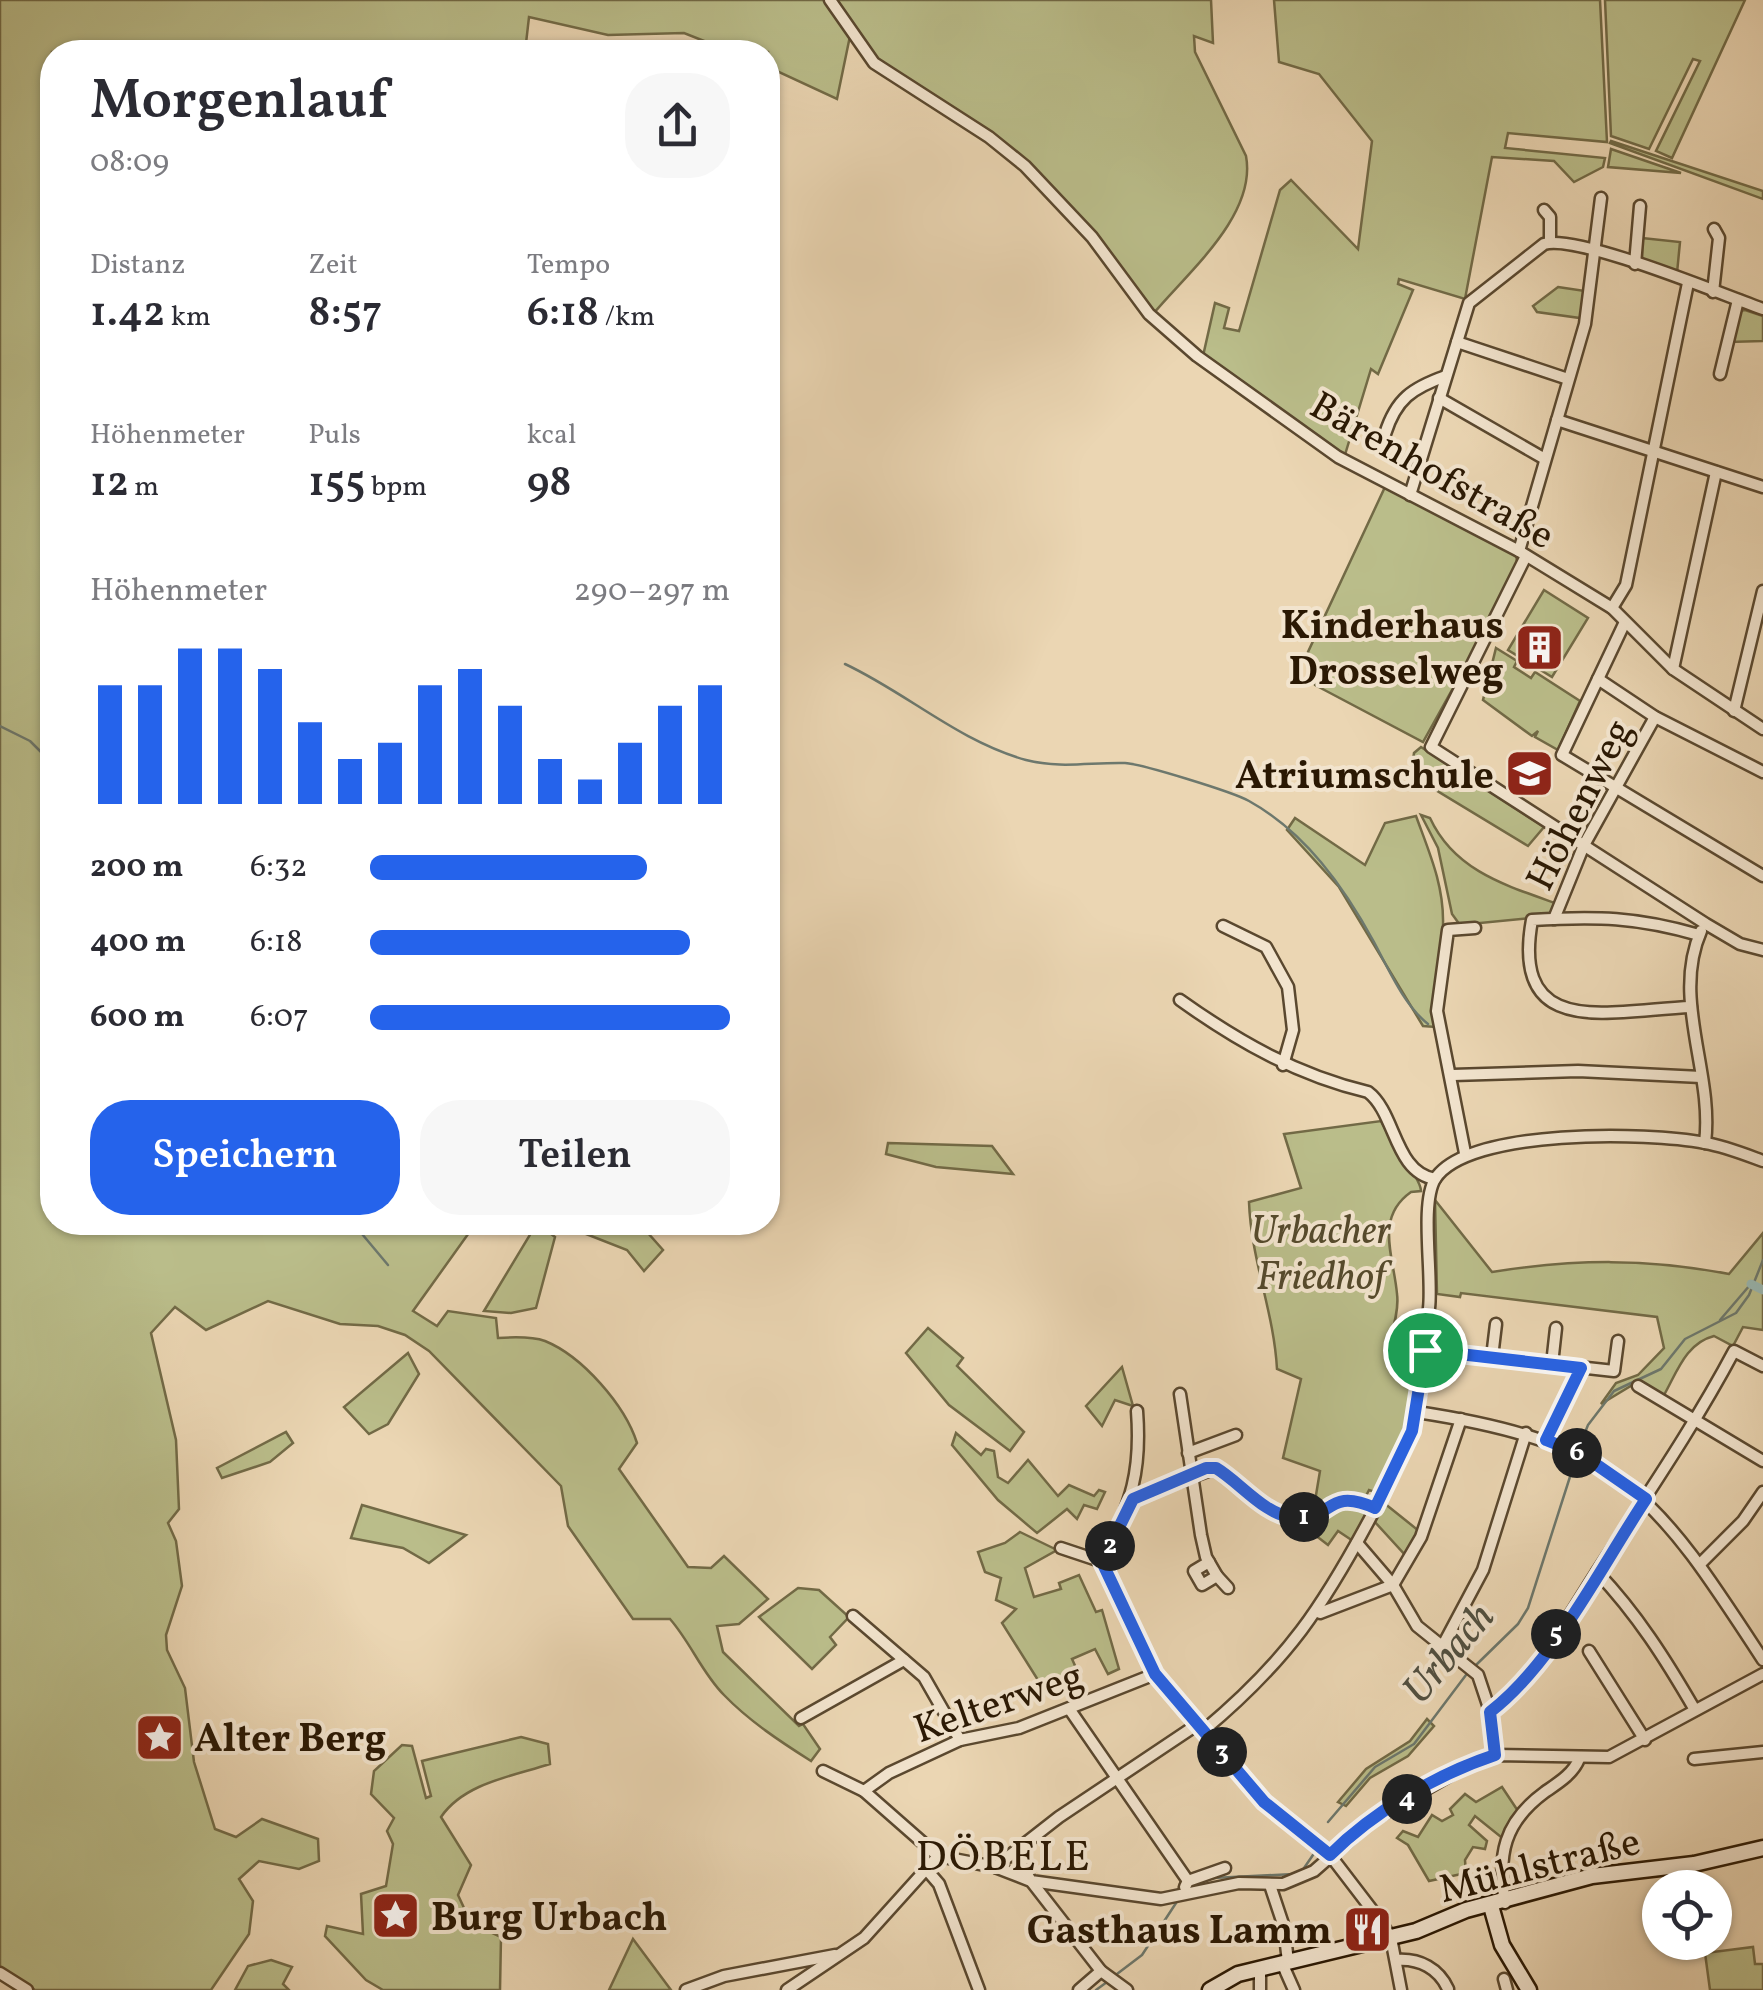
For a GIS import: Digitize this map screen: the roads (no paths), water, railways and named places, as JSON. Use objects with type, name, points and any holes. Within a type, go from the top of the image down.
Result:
[{"type":"street","name":"Bärenhofstraße","points":[[830,0],[874,63],[989,136],[1024,166],[1092,237],[1149,314],[1175,338],[1338,457],[1523,553],[1612,608],[1673,669],[1763,729]]},
{"type":"street","points":[[1602,198],[1585,324],[1545,459],[1523,553],[1430,747],[1706,924],[1740,944],[1763,950]]},
{"type":"street","points":[[1635,264],[1640,206]]},
{"type":"street","points":[[1544,210],[1550,217],[1550,241]]},
{"type":"street","points":[[1713,292],[1720,238],[1714,229]]},
{"type":"street","points":[[1410,495],[1464,312],[1482,292],[1550,241]]},
{"type":"street","points":[[1550,241],[1635,264],[1763,310]]},
{"type":"street","points":[[1612,608],[1626,585],[1688,283]]},
{"type":"street","points":[[1720,374],[1738,300]]},
{"type":"street","points":[[1457,342],[1568,379]]},
{"type":"street","points":[[1384,434],[1391,412],[1406,395],[1446,376]]},
{"type":"street","points":[[1440,398],[1545,459]]},
{"type":"street","points":[[1557,420],[1763,486]]},
{"type":"street","points":[[1673,669],[1716,472]]},
{"type":"street","points":[[1734,710],[1762,598]]},
{"type":"street","points":[[1625,622],[1562,755],[1763,876]]},
{"type":"street","points":[[1598,679],[1655,717],[1763,772]]},
{"type":"street","name":"Höhenweg","points":[[1554,919],[1584,844],[1655,717]]},
{"type":"street","points":[[1691,1007],[1569,1011],[1548,1004],[1532,977],[1528,944],[1532,920],[1632,917],[1699,934]]},
{"type":"street","points":[[1706,924],[1699,934],[1691,970],[1691,1007],[1702,1076],[1706,1142]]},
{"type":"street","points":[[1222,926],[1266,948],[1288,987],[1292,1030],[1282,1065]]},
{"type":"street","points":[[1465,1153],[1453,1076],[1439,1030],[1438,989],[1448,930],[1475,928]]},
{"type":"street","points":[[1180,1000],[1282,1065],[1368,1092],[1408,1160],[1425,1178],[1435,1180]]},
{"type":"street","points":[[1453,1076],[1578,1070],[1702,1076]]},
{"type":"street","points":[[994,1867],[1252,1690],[1316,1615],[1404,1452],[1416,1412],[1432,1275],[1429,1208],[1435,1180],[1465,1153],[1591,1136],[1706,1142],[1763,1161]]},
{"type":"street","points":[[1492,1357],[1496,1324]]},
{"type":"street","points":[[1552,1364],[1556,1328]]},
{"type":"street","points":[[1425,1350],[1614,1371],[1618,1341]]},
{"type":"street","points":[[1490,1712],[1530,1670],[1597,1572],[1696,1421],[1734,1351],[1763,1366]]},
{"type":"street","points":[[1546,1440],[1581,1368]]},
{"type":"street","points":[[1638,1386],[1760,1459],[1763,1445]]},
{"type":"street","points":[[1180,1394],[1209,1562],[1228,1588]]},
{"type":"street","points":[[1102,1562],[1133,1499],[1140,1448],[1138,1411]]},
{"type":"street","points":[[1416,1412],[1546,1440],[1576,1452],[1646,1499],[1700,1564],[1763,1660]]},
{"type":"street","points":[[1316,1615],[1393,1585],[1421,1536],[1460,1419]]},
{"type":"street","points":[[1442,1647],[1483,1570],[1526,1433]]},
{"type":"street","points":[[1188,1453],[1236,1436]]},
{"type":"street","points":[[1133,1499],[1191,1474],[1216,1468],[1274,1511],[1295,1518],[1315,1515],[1337,1501],[1353,1498],[1375,1508]]},
{"type":"street","points":[[1700,1564],[1743,1521],[1763,1492]]},
{"type":"street","points":[[1357,1543],[1393,1585],[1418,1626],[1478,1675],[1490,1712],[1495,1755]]},
{"type":"street","points":[[1061,1548],[1102,1562],[1155,1674],[1264,1802],[1322,1849],[1390,1938],[1401,1990]]},
{"type":"street","points":[[1209,1562],[1194,1571],[1202,1585],[1217,1576]]},
{"type":"street","points":[[1597,1572],[1625,1601],[1658,1647],[1694,1710]]},
{"type":"street","points":[[853,1616],[924,1676],[960,1740]]},
{"type":"street","points":[[1589,1652],[1644,1740]]},
{"type":"street","points":[[801,1718],[904,1660]]},
{"type":"street","name":"Kelterweg","points":[[864,1791],[889,1773],[960,1740],[1019,1728],[1155,1674]]},
{"type":"street","points":[[1186,1889],[1239,1883],[1270,1885],[1299,1879],[1322,1849],[1347,1838],[1422,1789],[1495,1755],[1580,1759],[1609,1756],[1763,1674]]},
{"type":"street","points":[[1070,1710],[1186,1889]]},
{"type":"street","points":[[1694,1759],[1763,1752]]},
{"type":"street","points":[[1529,1990],[1502,1945],[1498,1864],[1521,1812],[1576,1767],[1580,1759]]},
{"type":"street","points":[[822,1771],[864,1791],[938,1856],[994,1867],[1031,1881],[1160,1899],[1226,1868]]},
{"type":"street","name":"Mühlstraße","points":[[1210,1990],[1238,1974],[1390,1938],[1592,1876],[1694,1864],[1763,1848]]},
{"type":"street","points":[[1015,1852],[1031,1881],[1104,1974],[1122,1988]]},
{"type":"street","points":[[787,1990],[864,1938],[938,1856]]},
{"type":"street","points":[[926,1869],[939,1884],[979,1990]]},
{"type":"street","points":[[1270,1885],[1284,1926],[1285,1962],[1294,1990]]},
{"type":"street","points":[[686,1990],[700,1982],[840,1954]]},
{"type":"street","points":[[1396,1960],[1411,1959],[1434,1970],[1445,1977],[1448,1990]]},
{"type":"street","points":[[1260,1970],[1260,1990]]},
{"type":"street","points":[[0,1973],[27,1990]]},
{"type":"street","points":[[1078,1990],[1104,1974]]},
{"type":"waterway","points":[[845,664],[1001,752],[1051,764],[1125,763],[1249,801],[1288,828],[1336,881],[1404,997],[1428,1024]]},
{"type":"waterway","points":[[0,726],[30,741],[40,751]]},
{"type":"waterway","points":[[363,1235],[388,1265]]},
{"type":"waterway","name":"Urbach","points":[[1578,1450],[1588,1425],[1614,1391],[1661,1369],[1685,1339],[1736,1313],[1749,1295],[1763,1260]]},
{"type":"waterway","name":"Urbach","points":[[1751,1284],[1763,1290]]},
{"type":"waterway","name":"Urbach","points":[[1720,1320],[1750,1285]]},
{"type":"waterway","name":"Urbach","points":[[1475,1666],[1518,1624],[1528,1608],[1576,1458]]},
{"type":"waterway","name":"Urbach","points":[[1328,1822],[1375,1767],[1414,1744],[1469,1671]]},
{"type":"waterway","name":"Urbach","points":[[1302,1871],[1315,1852]]},
{"type":"waterway","name":"Urbach","points":[[1213,1878],[1294,1874]]},
{"type":"waterway","name":"Urbach","points":[[1113,1977],[1142,1955],[1178,1900]]},
{"type":"waterway","name":"Urbach","points":[[1096,1990],[1107,1982]]},
{"type":"place","name":"Kinderhaus Drosselweg","points":[[1539,647]]},
{"type":"place","name":"Atriumschule","points":[[1529,774]]},
{"type":"place","name":"Alter Berg","points":[[159,1737]]},
{"type":"place","name":"Burg Urbach","points":[[396,1916]]},
{"type":"place","name":"Gasthaus Lamm","points":[[1367,1929]]},
{"type":"district","name":"DÖBELE","points":[[1004,1855]]},
{"type":"park label","name":"Urbacher Friedhof","points":[[1321,1252]]}]
